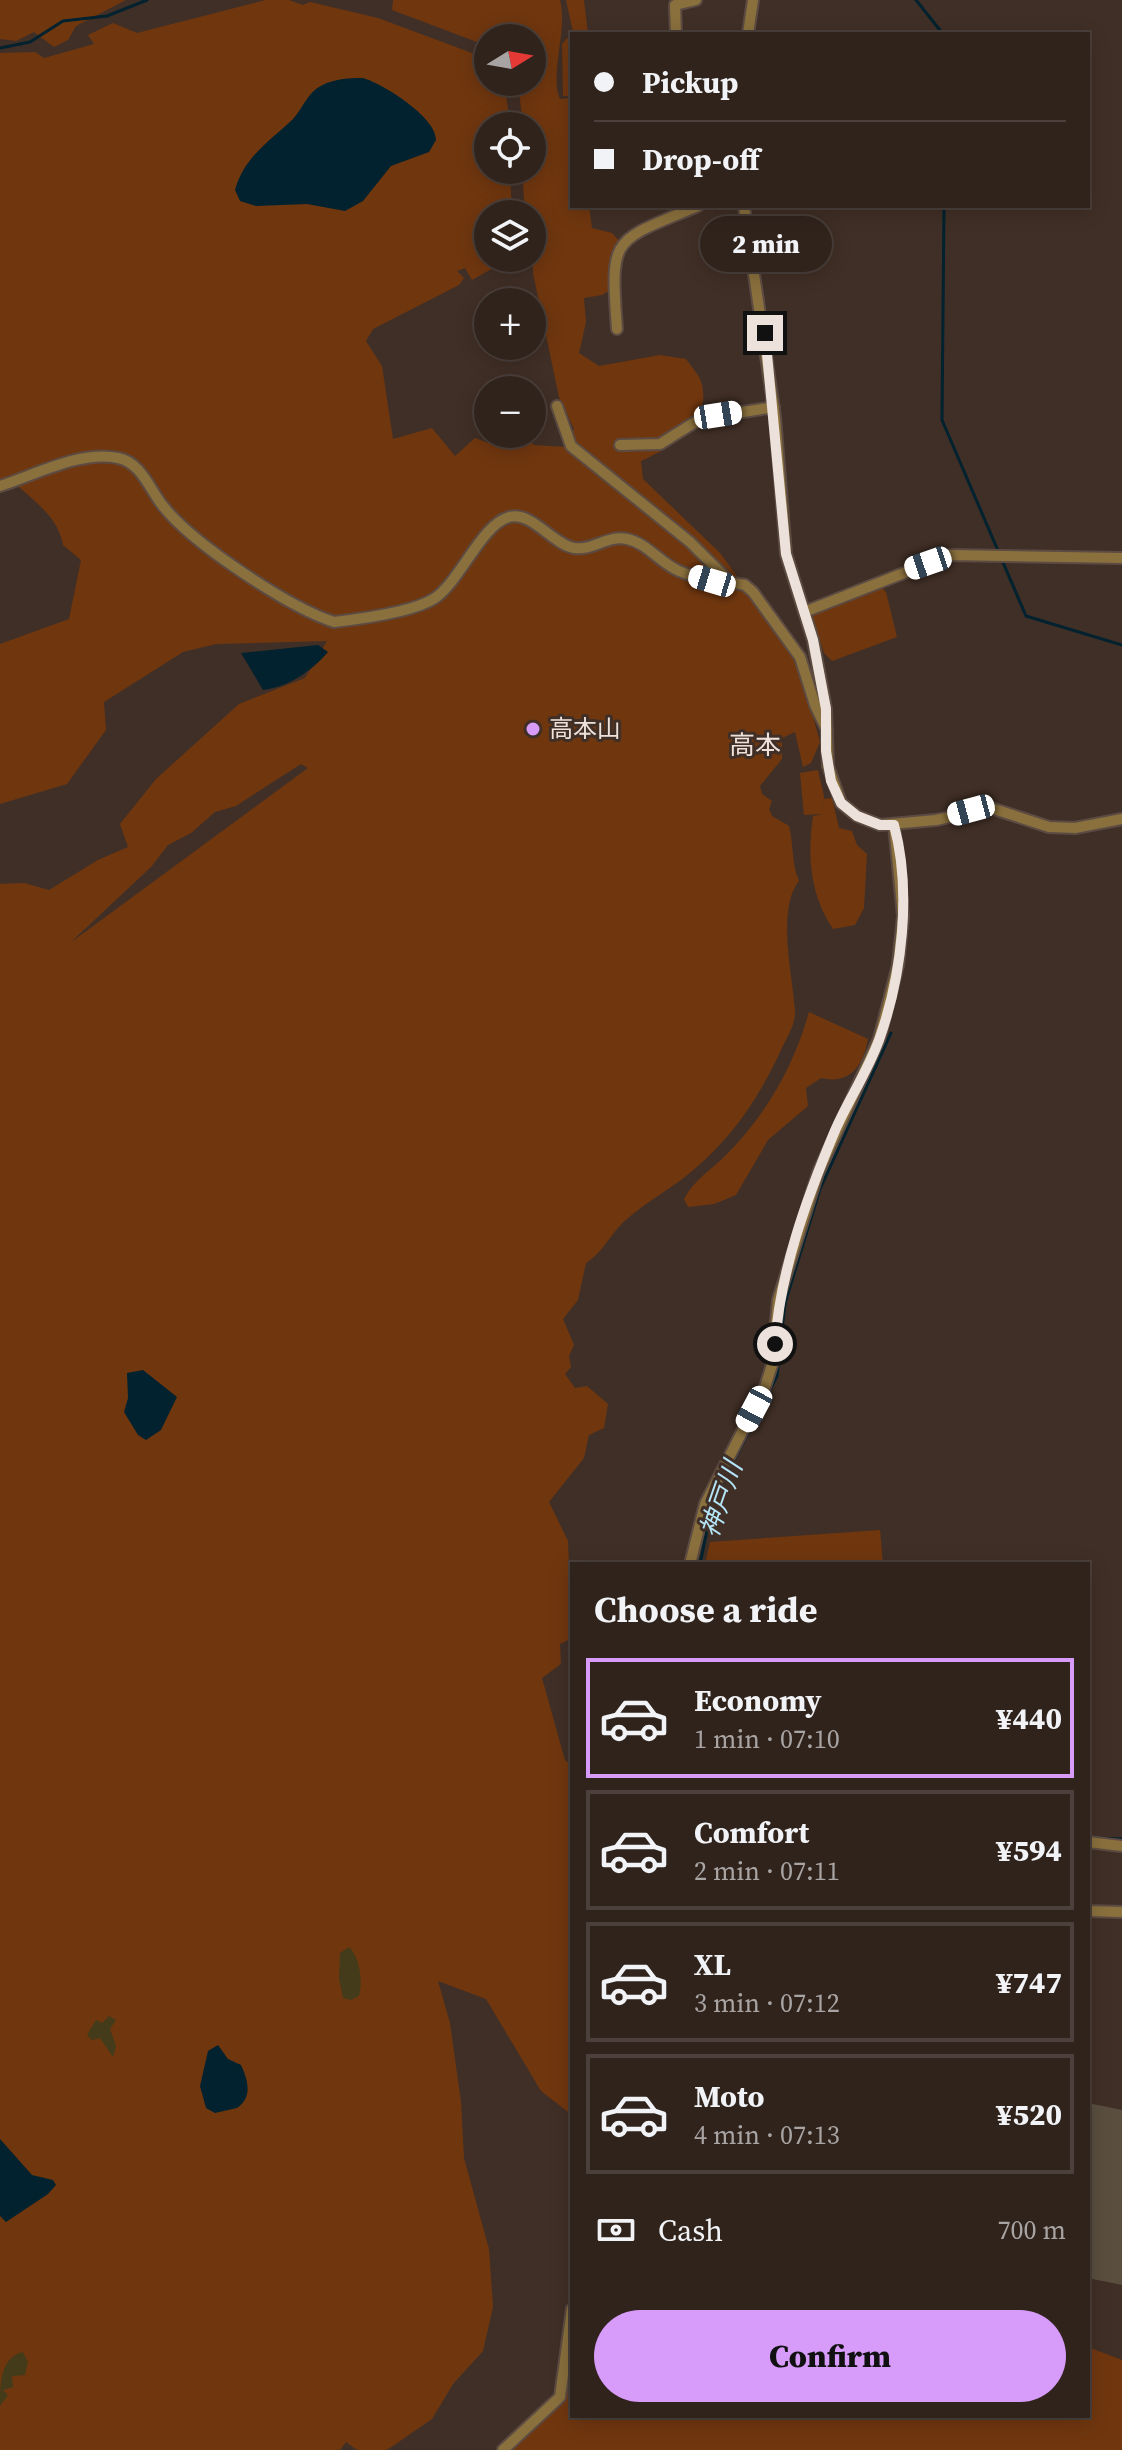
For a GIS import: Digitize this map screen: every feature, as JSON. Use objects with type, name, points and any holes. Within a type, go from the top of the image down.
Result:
[{"type":"street","points":[[676,32],[675,5],[696,0]]},
{"type":"street","points":[[748,32],[753,0]]},
{"type":"street","points":[[617,329],[616,251],[624,239],[694,208]]},
{"type":"street","points":[[744,208],[774,407],[786,554],[813,640],[827,730],[828,766],[841,803],[868,822],[894,825],[991,808],[1049,827],[1075,828],[1122,819]]},
{"type":"street","points":[[557,406],[571,446],[690,542],[731,583]]},
{"type":"street","points":[[620,445],[660,444],[700,419],[774,407]]},
{"type":"street","points":[[0,486],[73,462],[99,457],[121,458],[141,473],[179,524],[261,582],[334,622],[433,599],[447,587],[497,524],[510,516],[525,519],[573,548],[586,547],[607,538],[625,538],[638,542],[679,571],[745,585],[753,592],[800,657],[815,705],[827,730]]},
{"type":"street","points":[[804,612],[950,555],[1122,558]]},
{"type":"street","points":[[690,1562],[705,1504],[769,1376],[778,1300],[818,1173],[879,1039],[898,965],[903,916],[894,825]]},
{"type":"street","points":[[1090,1842],[1122,1846]]},
{"type":"street","points":[[1090,1911],[1122,1912]]},
{"type":"street","points":[[503,2450],[560,2397],[570,2324]]},
{"type":"shaded area","points":[[0,0],[126,0],[76,26],[68,40],[54,47],[34,32],[16,41],[0,39]]},
{"type":"shaded area","points":[[266,0],[289,0],[378,18],[474,54],[474,96],[506,96],[509,112],[474,112],[474,184],[511,184],[511,200],[474,200],[474,272],[486,272],[472,280],[465,268],[457,271],[464,278],[459,285],[373,329],[366,341],[382,366],[393,439],[432,428],[455,456],[474,439],[474,448],[565,447],[574,429],[559,397],[546,335],[546,288],[536,288],[533,273],[546,272],[546,200],[524,200],[523,184],[546,184],[546,112],[521,112],[520,96],[546,96],[546,24],[474,24],[474,41],[392,10],[393,0],[560,0],[562,25],[556,78],[560,99],[570,98],[570,208],[589,208],[592,228],[612,233],[621,243],[619,285],[602,295],[584,298],[586,322],[579,353],[599,366],[660,355],[686,359],[698,375],[703,400],[695,424],[676,442],[641,461],[643,479],[720,553],[797,658],[820,742],[811,763],[803,767],[795,732],[782,738],[782,759],[760,786],[762,794],[772,801],[769,809],[772,816],[789,826],[799,881],[788,909],[789,962],[795,1011],[790,1031],[754,1101],[732,1131],[706,1159],[627,1219],[586,1263],[578,1300],[563,1319],[574,1345],[569,1356],[571,1367],[565,1374],[575,1388],[587,1386],[608,1404],[604,1428],[589,1435],[584,1458],[549,1502],[568,1541],[570,1590],[570,1639],[560,1644],[561,1664],[542,1678],[565,1760],[570,1764],[570,2113],[541,2091],[486,1999],[438,1981],[450,2023],[461,2102],[464,2158],[489,2249],[493,2307],[483,2351],[453,2384],[432,2419],[387,2450],[357,2450],[346,2442],[340,2450],[0,2450],[0,884],[24,883],[49,890],[98,860],[128,847],[120,824],[156,779],[239,704],[305,678],[327,641],[216,644],[183,652],[104,702],[106,730],[67,784],[0,804],[0,644],[69,619],[81,560],[63,545],[55,525],[42,508],[9,478],[0,480],[0,53],[35,52],[44,58],[94,44],[88,35],[113,23],[137,33]],"holes":[[[301,764],[308,768],[70,943],[151,867],[168,845],[191,833],[215,812],[236,806]]]},
{"type":"shaded area","points":[[566,0],[584,0],[588,32],[573,32]]},
{"type":"shaded area","points":[[570,35],[570,96],[563,96],[562,44]]},
{"type":"shaded area","points":[[881,587],[886,592],[897,637],[832,661],[824,653],[812,615]]},
{"type":"shaded area","points":[[818,770],[824,796],[823,812],[824,799],[832,798],[839,828],[852,831],[857,845],[867,854],[864,908],[855,925],[833,929],[819,903],[812,875],[810,846],[813,816],[822,814],[804,815],[800,773]]},
{"type":"shaded area","points":[[809,1012],[868,1039],[859,1065],[848,1076],[840,1079],[821,1078],[806,1088],[808,1106],[768,1140],[736,1195],[714,1204],[688,1207],[684,1199],[688,1192],[740,1140],[777,1089],[795,1052]]},
{"type":"shaded area","points":[[880,1530],[883,1562],[705,1562],[710,1542]]},
{"type":"shaded area","points":[[1090,2348],[1122,2360],[1122,2450],[510,2450],[570,2387],[570,2418],[1090,2418]]},
{"type":"sand","points":[[349,1947],[356,1957],[360,1977],[359,1996],[351,2000],[343,1998],[339,1978],[340,1953]]},
{"type":"sand","points":[[109,2016],[116,2020],[110,2029],[116,2046],[113,2057],[100,2038],[92,2040],[87,2035],[96,2020],[102,2023]]},
{"type":"sand","points":[[23,2352],[28,2362],[25,2375],[12,2376],[13,2387],[3,2390],[8,2395],[0,2406],[3,2373],[10,2360]]},
{"type":"water","points":[[363,78],[396,94],[428,122],[436,140],[429,152],[391,166],[363,201],[345,211],[307,204],[256,206],[240,201],[235,190],[245,168],[259,150],[293,119],[312,92],[333,81]]},
{"type":"water","points":[[318,645],[328,652],[315,666],[290,682],[263,690],[241,653]]},
{"type":"water","points":[[143,1370],[177,1397],[161,1430],[146,1440],[138,1435],[124,1412],[128,1398],[127,1373]]},
{"type":"water","points":[[218,2045],[228,2059],[241,2065],[248,2088],[245,2099],[237,2108],[215,2113],[206,2108],[200,2086],[208,2051]]},
{"type":"water","points":[[0,2139],[32,2175],[53,2180],[56,2185],[48,2194],[6,2222],[0,2216]]},
{"type":"building","points":[[1090,2103],[1122,2110],[1122,2285],[1090,2278]]},
{"type":"waterway","points":[[0,48],[30,42],[63,21],[107,16],[147,0]]},
{"type":"waterway","points":[[916,0],[941,32]]},
{"type":"waterway","points":[[944,208],[942,420],[1026,616],[1122,645]]},
{"type":"waterway","name":"神戸川","points":[[700,1562],[711,1511],[777,1376],[785,1303],[820,1189],[891,1033]]},
{"type":"waterway","name":"神戸川","points":[[1096,1838],[1122,1839]]},
{"type":"place","name":"高本山","points":[[533,729]]},
{"type":"district","name":"高本","points":[[755,745]]},
{"type":"route","points":[[765,333],[786,554],[813,640],[826,709],[826,751],[831,781],[841,803],[857,816],[880,825],[894,825],[902,878],[903,916],[898,965],[879,1039],[818,1173],[778,1300],[775,1344]]}]
